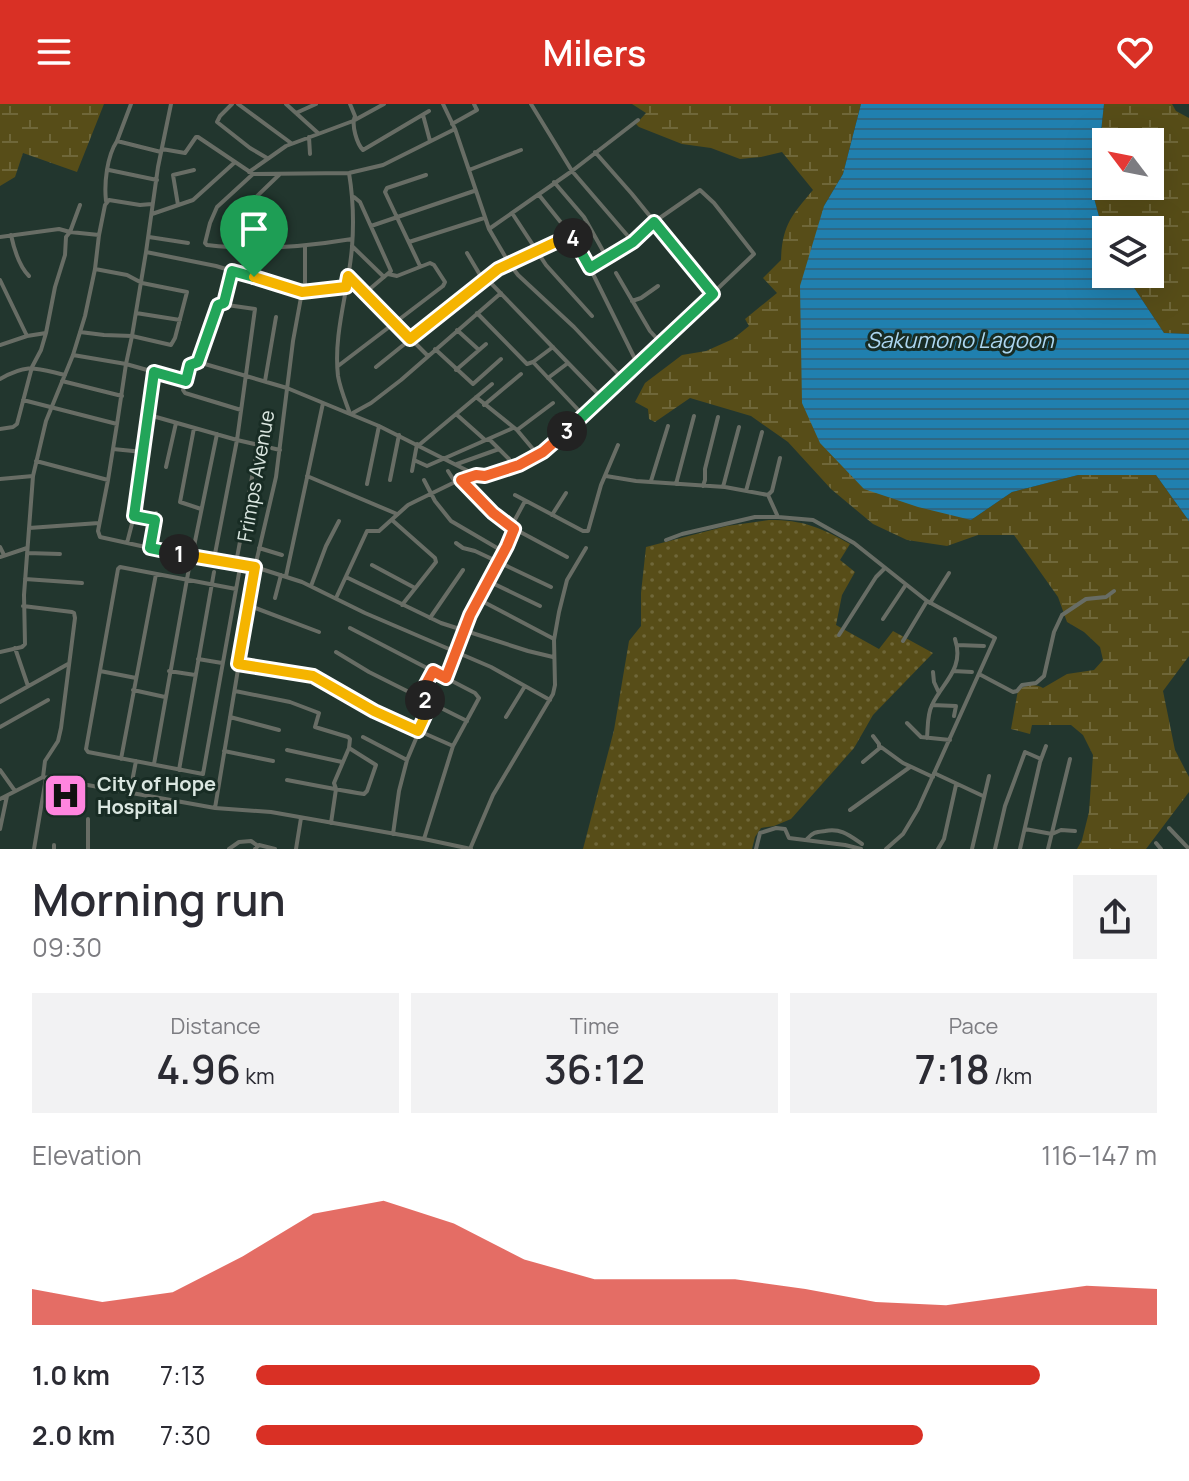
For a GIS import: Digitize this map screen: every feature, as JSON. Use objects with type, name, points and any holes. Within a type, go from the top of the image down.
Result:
[{"type":"street","points":[[0,652],[25,644],[23,606],[33,476],[46,421],[80,332],[95,269],[111,155],[131,104]]},
{"type":"street","points":[[171,104],[99,523],[100,537],[284,575],[491,667],[550,700]]},
{"type":"street","points":[[232,104],[217,122],[268,159]]},
{"type":"street","points":[[238,104],[292,143]]},
{"type":"street","points":[[286,104],[318,133]]},
{"type":"street","points":[[296,113],[316,104]]},
{"type":"street","points":[[350,104],[355,116],[353,121],[359,147],[363,150],[429,111]]},
{"type":"street","points":[[352,239],[305,247],[206,244],[217,207],[268,159],[292,143],[353,121],[384,104]]},
{"type":"street","points":[[443,104],[454,127],[484,218],[509,263],[623,379]]},
{"type":"street","points":[[117,141],[185,153],[198,137],[251,173],[349,173],[383,165],[430,141],[477,110],[474,104]]},
{"type":"street","points":[[531,104],[572,171],[633,242]]},
{"type":"street","points":[[423,115],[430,141]]},
{"type":"street","points":[[489,229],[638,120]]},
{"type":"street","points":[[309,137],[310,154]]},
{"type":"street","points":[[469,170],[521,150]]},
{"type":"street","points":[[595,152],[713,294]]},
{"type":"street","points":[[152,214],[193,200],[234,163]]},
{"type":"street","points":[[109,170],[157,180]]},
{"type":"street","points":[[178,205],[173,175],[194,170]]},
{"type":"street","points":[[349,173],[353,196],[352,246],[338,342],[338,366],[342,392],[350,413]]},
{"type":"street","points":[[228,247],[232,220],[280,174]]},
{"type":"street","points":[[420,266],[385,190],[426,175]]},
{"type":"street","points":[[554,182],[584,217],[607,258]]},
{"type":"street","points":[[241,410],[185,393],[183,390],[190,365],[198,362],[287,388],[399,435],[476,475],[485,476],[538,455],[584,416],[754,254],[700,190],[654,222],[633,242],[590,268]]},
{"type":"street","points":[[371,226],[474,191]]},
{"type":"street","points":[[539,195],[571,235],[638,365]]},
{"type":"street","points":[[353,196],[360,202],[391,269],[365,293]]},
{"type":"street","points":[[106,201],[152,204]]},
{"type":"street","points":[[0,429],[17,424],[32,367],[46,333],[65,255],[66,237],[80,205]]},
{"type":"street","points":[[512,213],[557,278],[592,316]]},
{"type":"street","points":[[409,242],[484,218]]},
{"type":"street","points":[[0,237],[59,229],[99,235]]},
{"type":"street","points":[[11,235],[20,262],[29,276]]},
{"type":"street","points":[[376,367],[485,279],[509,263],[571,235]]},
{"type":"street","points":[[149,237],[188,243]]},
{"type":"street","points":[[338,366],[444,285],[445,280],[434,265],[427,264],[397,276],[386,275],[352,246]]},
{"type":"street","points":[[254,277],[256,247]]},
{"type":"street","name":"Frimps Avenue","points":[[215,808],[255,567],[276,477],[293,341],[304,292],[305,247]]},
{"type":"street","points":[[146,252],[216,266],[304,292],[346,287]]},
{"type":"street","points":[[467,253],[485,279],[602,398]]},
{"type":"street","points":[[80,332],[132,336],[171,345],[187,292],[95,269]]},
{"type":"street","points":[[224,303],[232,271]]},
{"type":"street","points":[[616,273],[650,331],[661,343]]},
{"type":"street","points":[[348,276],[428,356]]},
{"type":"street","points":[[0,280],[27,336]]},
{"type":"street","points":[[632,301],[658,286]]},
{"type":"street","points":[[350,413],[371,403],[401,380],[501,293]]},
{"type":"street","points":[[198,362],[218,305],[224,303],[256,311],[237,440],[214,559]]},
{"type":"street","points":[[136,313],[180,320]]},
{"type":"street","points":[[477,313],[527,364],[553,347]]},
{"type":"street","points":[[265,381],[276,317]]},
{"type":"street","points":[[457,330],[480,350]]},
{"type":"street","points":[[0,337],[2,344],[46,333]]},
{"type":"street","points":[[456,370],[486,344]]},
{"type":"street","points":[[435,349],[473,384],[501,359]]},
{"type":"street","points":[[73,355],[126,364],[186,381]]},
{"type":"street","points":[[533,362],[584,416]]},
{"type":"street","points":[[548,378],[568,363]]},
{"type":"street","points":[[0,379],[14,371],[32,367],[122,396]]},
{"type":"street","points":[[127,544],[134,516],[154,372]]},
{"type":"street","points":[[484,405],[521,374]]},
{"type":"street","points":[[412,471],[418,445],[492,384]]},
{"type":"street","points":[[476,397],[515,429],[538,455]]},
{"type":"street","points":[[23,400],[117,424]]},
{"type":"street","points":[[275,598],[284,575],[323,403]]},
{"type":"street","points":[[414,460],[425,466],[515,429],[553,403]]},
{"type":"street","points":[[456,414],[509,459]]},
{"type":"street","points":[[149,415],[280,450]]},
{"type":"street","points":[[676,484],[694,416]]},
{"type":"street","points":[[703,486],[718,417]]},
{"type":"street","points":[[166,467],[176,422]]},
{"type":"street","points":[[367,484],[379,426]]},
{"type":"street","points":[[651,481],[668,426]]},
{"type":"street","points":[[194,427],[180,502],[201,509]]},
{"type":"street","points":[[723,487],[739,427]]},
{"type":"street","points":[[746,491],[762,432]]},
{"type":"street","points":[[192,556],[217,434]]},
{"type":"street","points":[[390,480],[399,435]]},
{"type":"street","points":[[236,563],[258,445]]},
{"type":"street","points":[[515,495],[588,531],[601,485],[618,445]]},
{"type":"street","points":[[113,449],[143,452]]},
{"type":"street","points":[[457,464],[499,449]]},
{"type":"street","points":[[768,495],[772,491],[780,458]]},
{"type":"street","points":[[36,461],[108,480]]},
{"type":"street","points":[[448,471],[512,528],[567,557]]},
{"type":"street","points":[[336,598],[367,531],[377,532],[408,505],[476,475]]},
{"type":"street","points":[[0,479],[33,476]]},
{"type":"street","points":[[307,476],[397,514]]},
{"type":"street","points":[[606,476],[723,487],[768,495]]},
{"type":"street","points":[[424,480],[451,521],[504,552]]},
{"type":"street","points":[[552,515],[566,493]]},
{"type":"street","points":[[768,495],[778,517]]},
{"type":"street","points":[[446,678],[478,599],[504,552],[526,500]]},
{"type":"street","points":[[150,548],[156,513]]},
{"type":"street","points":[[134,516],[155,520]]},
{"type":"street","points":[[666,540],[751,518],[813,520],[854,543],[928,602],[995,638],[910,824],[886,849]]},
{"type":"street","points":[[392,520],[436,560],[402,605]]},
{"type":"street","points":[[311,586],[339,521]]},
{"type":"street","points":[[29,528],[99,523]]},
{"type":"street","points":[[456,543],[551,587]]},
{"type":"street","points":[[0,547],[2,556],[27,551],[60,554]]},
{"type":"street","points":[[259,548],[282,555]]},
{"type":"street","points":[[0,799],[44,778],[215,808],[271,812],[471,849],[493,795],[550,700],[555,685],[553,657],[559,612],[567,580],[586,548]]},
{"type":"street","points":[[372,565],[415,588]]},
{"type":"street","points":[[154,764],[189,568]]},
{"type":"street","points":[[236,589],[118,569],[86,749],[89,753],[205,772],[239,573]]},
{"type":"street","points":[[839,635],[884,569]]},
{"type":"street","points":[[430,618],[463,570]]},
{"type":"street","points":[[179,770],[214,572]]},
{"type":"street","points":[[903,641],[949,573]]},
{"type":"street","points":[[121,759],[156,574]]},
{"type":"street","points":[[346,577],[430,618],[553,657]]},
{"type":"street","points":[[25,579],[82,583]]},
{"type":"street","points":[[488,581],[540,606]]},
{"type":"street","points":[[883,619],[905,586]]},
{"type":"street","points":[[979,674],[1013,692],[1022,685],[1040,682],[1062,615],[1086,599],[1106,597],[1114,591]]},
{"type":"street","points":[[478,599],[554,640]]},
{"type":"street","points":[[23,606],[74,613],[75,618],[61,728],[58,741],[45,761],[34,849]]},
{"type":"street","points":[[250,606],[319,632]]},
{"type":"street","points":[[350,628],[478,696],[478,704],[453,746],[424,839]]},
{"type":"street","points":[[927,738],[932,705],[953,671],[956,642],[984,646]]},
{"type":"street","points":[[15,648],[28,686]]},
{"type":"street","points":[[336,652],[467,721]]},
{"type":"street","points":[[198,659],[222,663]]},
{"type":"street","points":[[0,702],[68,664]]},
{"type":"street","points":[[238,664],[313,676],[374,711],[453,746]]},
{"type":"street","points":[[100,671],[136,678]]},
{"type":"street","points":[[169,671],[195,675]]},
{"type":"street","points":[[419,697],[433,671]]},
{"type":"street","points":[[953,671],[972,672]]},
{"type":"street","points":[[933,672],[939,693]]},
{"type":"street","points":[[506,717],[525,686]]},
{"type":"street","points":[[133,690],[165,697]]},
{"type":"street","points":[[235,691],[290,702],[319,713],[315,727],[350,739],[334,783],[336,789],[331,823]]},
{"type":"street","points":[[0,727],[48,700]]},
{"type":"street","points":[[393,834],[407,760],[431,703]]},
{"type":"street","points":[[932,705],[956,706],[954,716]]},
{"type":"street","points":[[230,717],[279,730]]},
{"type":"street","points":[[907,723],[919,736],[950,740]]},
{"type":"street","points":[[873,736],[879,747]]},
{"type":"street","points":[[363,737],[407,760]]},
{"type":"street","points":[[1020,849],[1046,746]]},
{"type":"street","points":[[863,762],[879,747]]},
{"type":"street","points":[[879,747],[910,767],[983,797]]},
{"type":"street","points":[[287,780],[366,793],[377,766],[349,748]]},
{"type":"street","points":[[287,750],[342,762]]},
{"type":"street","points":[[224,751],[273,761]]},
{"type":"street","points":[[995,849],[1005,806],[1025,752],[1041,759]]},
{"type":"street","points":[[1048,849],[1070,759]]},
{"type":"street","points":[[130,792],[136,761]]},
{"type":"street","points":[[850,810],[910,767]]},
{"type":"street","points":[[0,770],[15,791]]},
{"type":"street","points":[[972,849],[989,776]]},
{"type":"street","points":[[938,849],[944,839],[956,785]]},
{"type":"street","points":[[0,829],[7,796]]},
{"type":"street","points":[[296,849],[301,818]]},
{"type":"street","points":[[88,819],[88,849]]},
{"type":"street","points":[[756,849],[760,833],[776,828],[785,829],[789,838],[862,846]]},
{"type":"street","points":[[1169,828],[1189,849]]},
{"type":"street","points":[[807,839],[813,833],[835,829],[862,846]]},
{"type":"street","points":[[1025,829],[1052,834]]},
{"type":"street","points":[[1052,834],[1056,830],[1075,831]]},
{"type":"street","points":[[229,849],[239,842],[251,841],[256,847],[275,849]]},
{"type":"street","points":[[1156,843],[1161,849]]},
{"type":"green space","points":[[0,104],[104,104],[77,172],[23,153],[15,177],[0,186]]},
{"type":"green space","points":[[632,104],[861,104],[843,174],[824,206],[971,520],[1012,492],[1078,475],[1156,475],[1189,521],[1189,656],[1163,691],[1175,750],[1189,777],[1189,792],[1146,849],[1077,849],[1089,812],[1093,755],[1083,735],[1071,725],[1032,725],[1030,734],[1011,729],[1018,690],[1030,685],[1043,688],[1067,674],[1094,670],[1103,660],[1100,647],[1067,622],[1058,597],[1014,535],[978,535],[947,546],[907,540],[873,524],[831,489],[788,442],[751,416],[690,398],[655,422],[649,419],[648,409],[635,402],[645,383],[682,355],[706,351],[733,339],[749,326],[745,319],[777,293],[763,278],[781,260],[783,238],[790,221],[813,190],[782,152],[740,159],[711,148],[682,144],[639,127],[636,124],[646,113]]},
{"type":"green space","points":[[1104,104],[1172,104],[1176,111],[1189,118],[1189,334],[1164,333],[1134,288],[1164,288],[1164,216],[1099,216],[1095,200],[1164,200],[1164,128],[1101,128]]},
{"type":"green space","points":[[769,520],[811,526],[850,544],[840,560],[855,572],[842,595],[836,625],[879,649],[893,631],[933,653],[873,715],[854,748],[791,819],[761,828],[752,849],[583,849],[614,730],[629,641],[641,626],[646,547],[727,526]]},
{"type":"water","name":"Sakumono Lagoon","points":[[861,104],[1104,104],[1101,128],[1092,128],[1092,200],[1099,216],[1092,216],[1092,288],[1134,288],[1164,333],[1189,334],[1189,521],[1156,475],[1078,475],[1012,492],[971,520],[864,489],[820,443],[802,403],[800,286],[824,206],[843,174]]},
{"type":"place","name":"City of Hope Hospital","points":[[66,795]]},
{"type":"route","points":[[654,222],[713,294],[543,452],[519,465],[461,480],[493,513],[514,529],[470,615],[446,678],[433,671],[419,697],[431,703],[418,731],[374,711],[313,676],[238,664],[255,567],[150,548],[155,520],[134,516],[154,372],[186,381],[191,363],[198,362],[218,305],[224,303],[232,271],[254,277],[302,292],[346,287],[348,276],[410,339],[503,266],[571,235],[590,268],[633,242],[654,222]]}]
